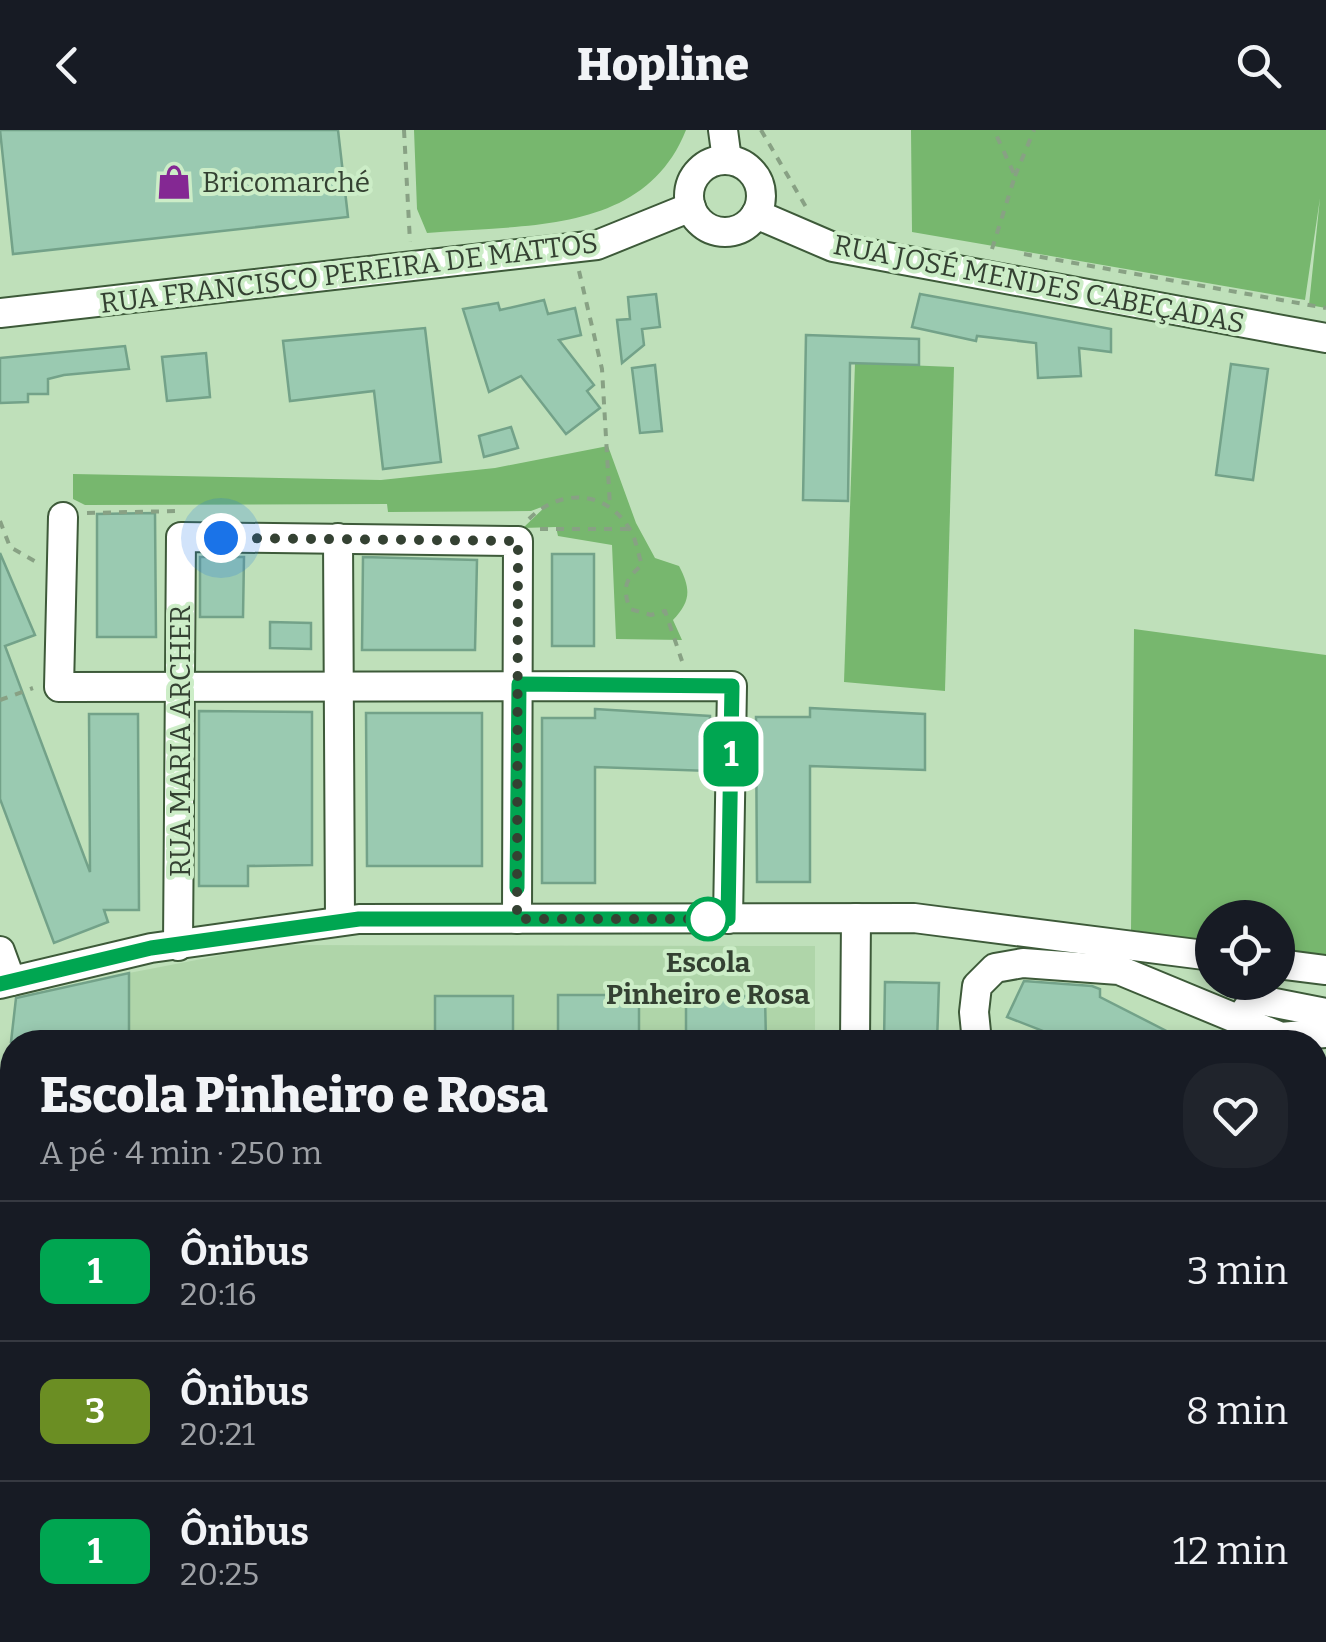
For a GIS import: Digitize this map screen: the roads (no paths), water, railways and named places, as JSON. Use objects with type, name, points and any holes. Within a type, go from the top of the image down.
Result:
[{"type":"street","points":[[724,130],[727,160]]},
{"type":"street","points":[[727,160],[739,162],[757,178],[760,202],[749,223],[728,232],[705,226],[691,208],[689,196],[696,174],[715,161],[727,160]]},
{"type":"street","name":"RUA FRANCISCO PEREIRA DE MATTOS","points":[[0,313],[598,245],[691,208]]},
{"type":"street","name":"RUA JOSÉ MENDES CABEÇADAS","points":[[756,214],[833,246],[1326,338]]},
{"type":"street","points":[[63,517],[59,687],[732,686],[728,919]]},
{"type":"street","points":[[340,921],[338,538],[518,535],[517,919]]},
{"type":"street","name":"RUA MARIA ARCHER","points":[[178,946],[182,537],[338,538]]},
{"type":"street","points":[[854,1030],[856,918]]},
{"type":"street","points":[[0,951],[6,983],[178,946],[340,921],[914,918],[1195,954]]},
{"type":"street","points":[[976,1030],[977,986],[994,968],[1012,964],[1119,970],[1266,1030]]},
{"type":"street","points":[[1295,966],[1326,970]]},
{"type":"street","points":[[1240,1018],[1254,999],[1326,1012]]},
{"type":"place","name":"Bricomarché","points":[[174,182]]},
{"type":"place","name":"Escola Pinheiro e Rosa","points":[[708,919]]}]
